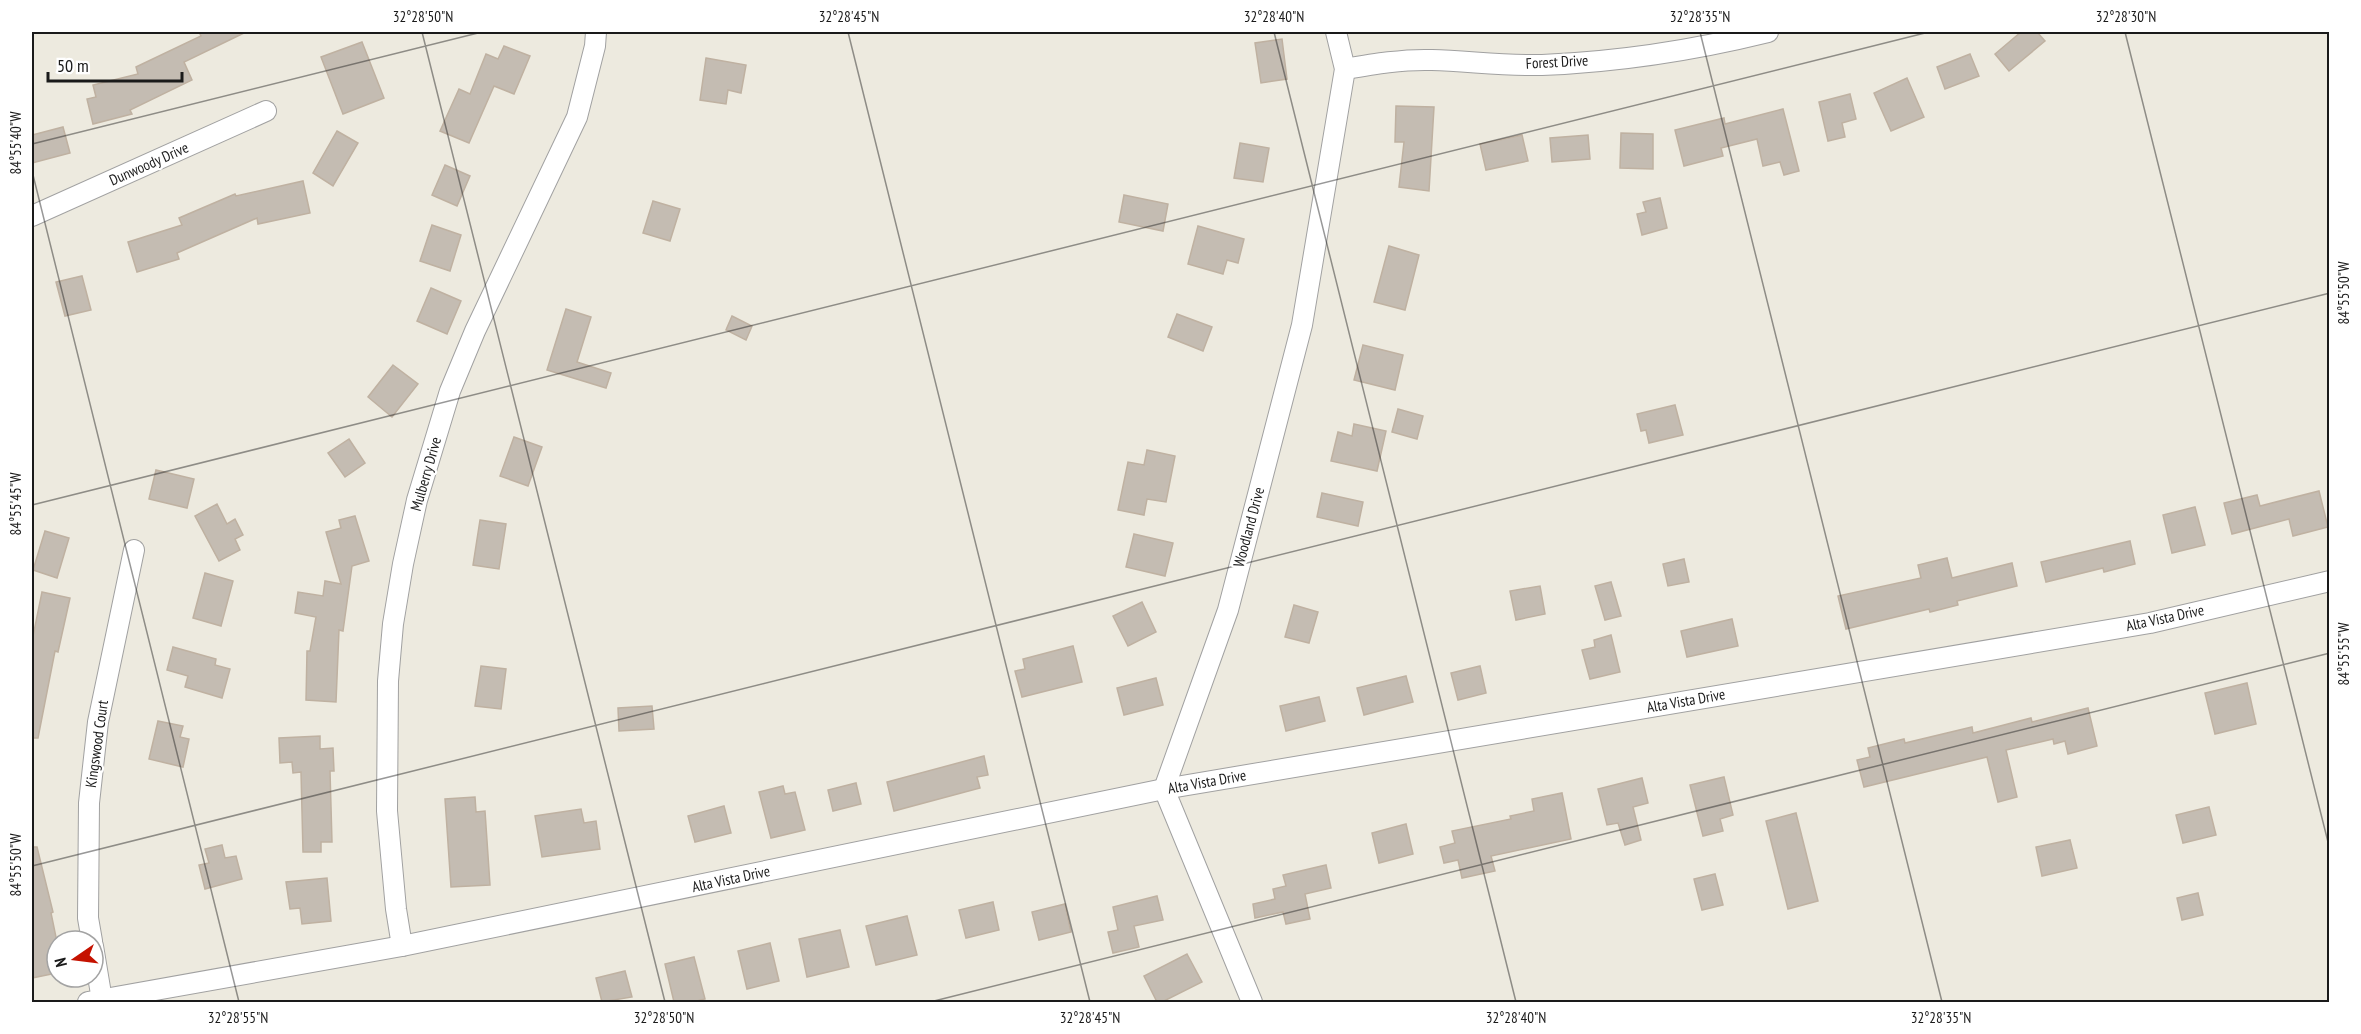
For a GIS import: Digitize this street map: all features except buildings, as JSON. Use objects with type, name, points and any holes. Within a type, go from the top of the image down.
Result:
[{"type":"street","name":"Mulberry Drive","points":[[402,946],[396,909],[387,811],[388,681],[393,624],[403,564],[417,500],[450,391],[475,331],[577,117],[596,46],[596,32]]},
{"type":"street","name":"Woodland Drive","points":[[1164,789],[1227,610],[1299,337],[1345,69],[1336,32]]},
{"type":"street","name":"Forest Drive","points":[[1345,69],[1396,61],[1542,64],[1631,57],[1735,40],[1768,32]]},
{"type":"street","name":"Dunwoody Drive","points":[[32,216],[266,111]]},
{"type":"street","name":"Kingswood Court","points":[[90,929],[88,918],[89,803],[98,722],[134,550]]},
{"type":"street","name":"Alta Vista Drive","points":[[95,1001],[402,946],[1164,789],[2150,623],[2330,581]]},
{"type":"street","points":[[1164,789],[1252,1002]]}]
